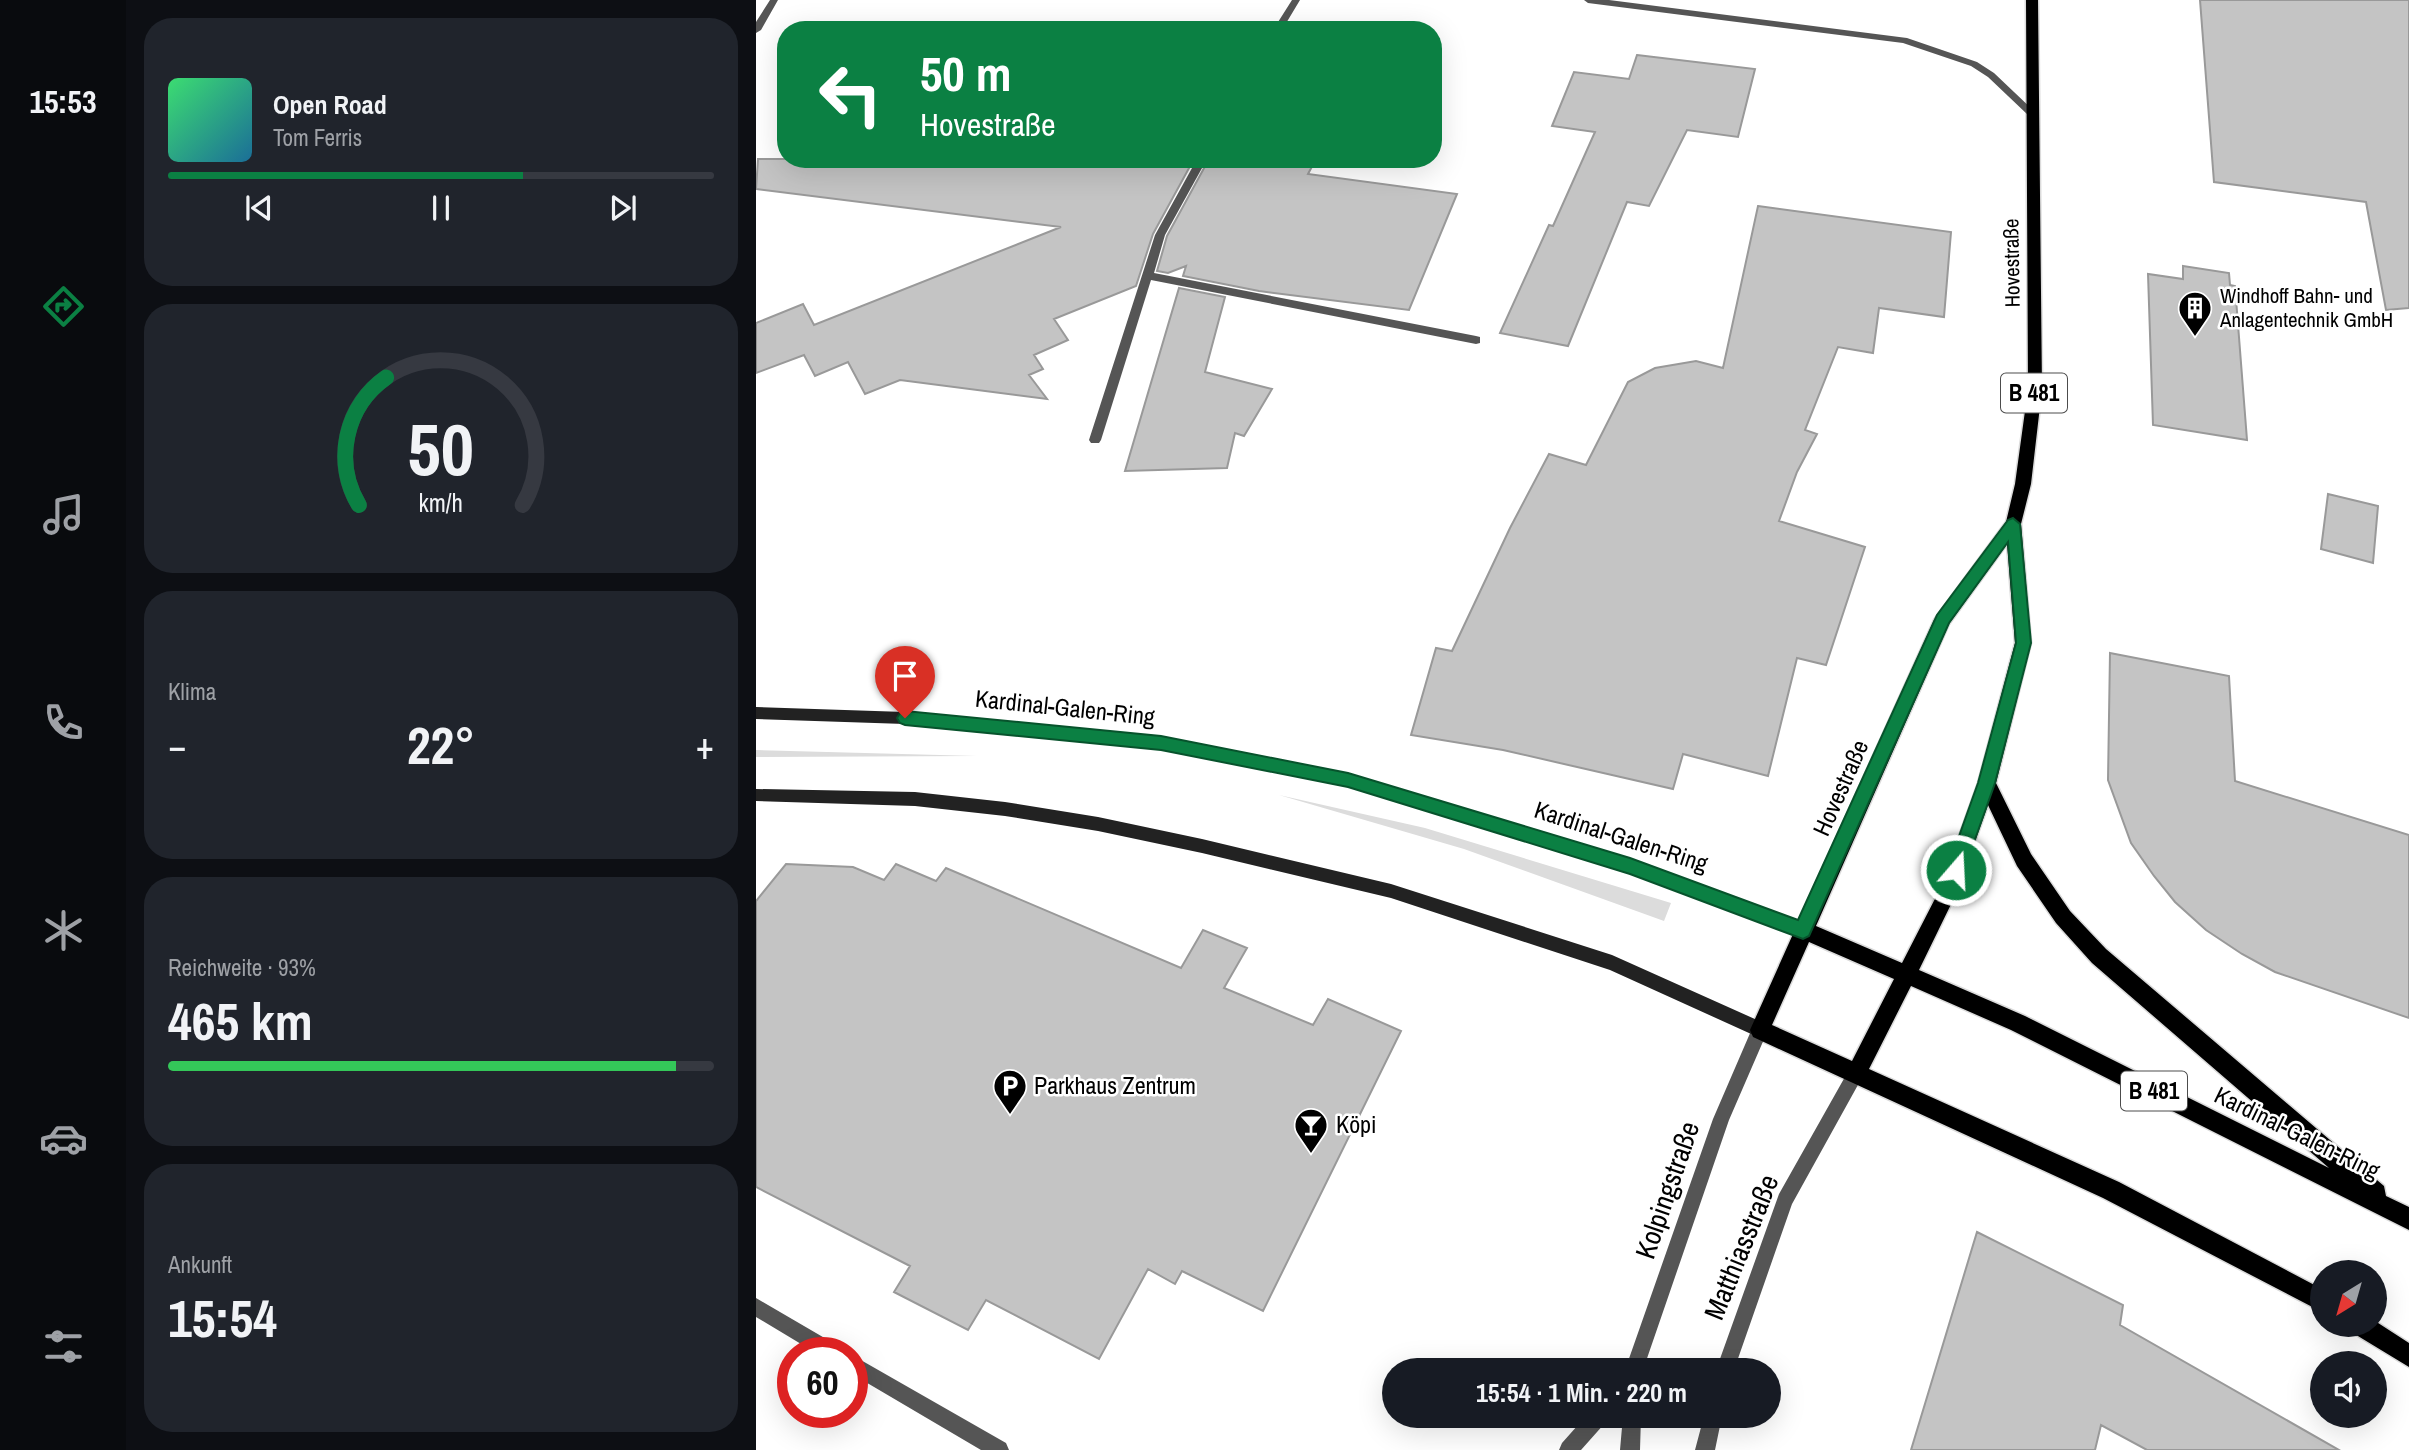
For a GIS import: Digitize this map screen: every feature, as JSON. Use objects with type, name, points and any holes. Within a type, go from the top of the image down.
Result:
[{"type":"main road","name":"Hovestraße","points":[[1908,975],[1948,892],[1987,783],[2023,643],[2013,524],[2023,484],[2035,389],[2032,0]]},
{"type":"main road","name":"Hovestraße","points":[[1803,930],[1942,620],[2013,524]]},
{"type":"main road","name":"Kardinal-Galen-Ring","points":[[756,713],[905,718],[1161,743],[1348,780],[1630,866],[1803,930],[2018,1023],[2403,1215]]},
{"type":"main road","points":[[1987,783],[2024,860],[2063,917],[2099,956],[2403,1215]]},
{"type":"main road","points":[[756,794],[915,799],[1005,809],[1098,824],[1202,846],[1391,891],[1612,963],[2111,1189],[2310,1295]]},
{"type":"main road","name":"B 481","points":[[1760,1030],[1803,930]]},
{"type":"main road","name":"B 481","points":[[1856,1074],[1908,975]]},
{"type":"main road","points":[[2380,1337],[2409,1356]]},
{"type":"street","points":[[756,30],[774,0]]},
{"type":"street","points":[[1283,21],[1296,0]]},
{"type":"street","points":[[1588,0],[1904,40],[1975,64],[1991,75],[2031,113]]},
{"type":"street","points":[[1095,440],[1160,234],[1197,168]]},
{"type":"street","points":[[1147,275],[1476,340]]},
{"type":"street","name":"Kolpingstraße","points":[[1639,1358],[1721,1119],[1760,1030]]},
{"type":"street","name":"Matthiasstraße","points":[[1729,1358],[1784,1200],[1856,1074]]},
{"type":"street","points":[[756,1307],[807,1337]]},
{"type":"street","points":[[868,1373],[999,1450]]},
{"type":"street","points":[[1569,1450],[1588,1428]]},
{"type":"street","points":[[1630,1450],[1631,1428]]},
{"type":"street","points":[[1705,1450],[1710,1428]]},
{"type":"shaded area","points":[[756,750],[977,756],[756,757]]},
{"type":"shaded area","points":[[1279,795],[1425,828],[1671,903],[1664,921],[1464,849]]},
{"type":"building","points":[[2200,0],[2409,0],[2409,308],[2386,310],[2366,202],[2214,182]]},
{"type":"building","points":[[1637,55],[1755,69],[1738,137],[1687,130],[1649,206],[1627,202],[1568,346],[1500,333],[1549,225],[1553,226],[1595,132],[1552,126],[1574,72],[1629,79]]},
{"type":"building","points":[[758,159],[777,159],[777,168],[1189,168],[1153,234],[1136,286],[1054,319],[1068,340],[1034,355],[1043,369],[1029,375],[1047,399],[900,380],[865,394],[848,362],[815,376],[804,355],[756,373],[756,323],[803,304],[814,325],[1061,227],[756,189]]},
{"type":"building","points":[[1204,168],[1311,168],[1308,174],[1457,194],[1409,310],[1259,291],[1183,276],[1186,266],[1168,273],[1157,271],[1167,236]]},
{"type":"building","points":[[1758,206],[1951,232],[1944,317],[1879,308],[1873,353],[1838,347],[1805,430],[1817,434],[1797,472],[1779,521],[1865,547],[1826,665],[1797,658],[1768,776],[1683,754],[1673,789],[1503,750],[1411,735],[1436,648],[1452,651],[1510,528],[1549,454],[1586,465],[1628,382],[1655,368],[1696,361],[1723,368]]},
{"type":"building","name":"Windhoff Bahn- und Anlagentechnik GmbH","points":[[2183,266],[2229,273],[2230,285],[2235,286],[2247,440],[2153,425],[2148,274],[2183,279]]},
{"type":"building","points":[[1179,288],[1225,297],[1205,372],[1272,389],[1244,436],[1235,433],[1227,468],[1125,471]]},
{"type":"building","points":[[2328,494],[2378,506],[2373,563],[2321,549]]},
{"type":"building","points":[[2110,653],[2229,676],[2235,781],[2409,835],[2409,1018],[2275,972],[2206,930],[2175,902],[2131,843],[2108,780]]},
{"type":"building","name":"Parkhaus Zentrum","points":[[786,864],[853,867],[884,880],[896,864],[936,881],[946,868],[1181,968],[1203,930],[1247,948],[1224,988],[1313,1025],[1328,999],[1401,1031],[1263,1311],[1182,1271],[1175,1284],[1148,1269],[1099,1359],[986,1300],[968,1330],[894,1292],[910,1266],[756,1187],[756,901]]},
{"type":"building","points":[[1977,1232],[2123,1305],[2120,1325],[2339,1450],[2147,1450],[2101,1425],[2095,1450],[1911,1450]]},
{"type":"place","name":"Windhoff Bahn- und Anlagentechnik GmbH","points":[[2195,338]]},
{"type":"place","name":"Parkhaus Zentrum","points":[[1010,1116]]},
{"type":"place","name":"Köpi","points":[[1311,1155]]},
{"type":"route","points":[[905,718],[1161,743],[1348,780],[1630,866],[1803,930],[1942,620],[2013,524],[2023,643],[1987,783],[1956,870]]}]
